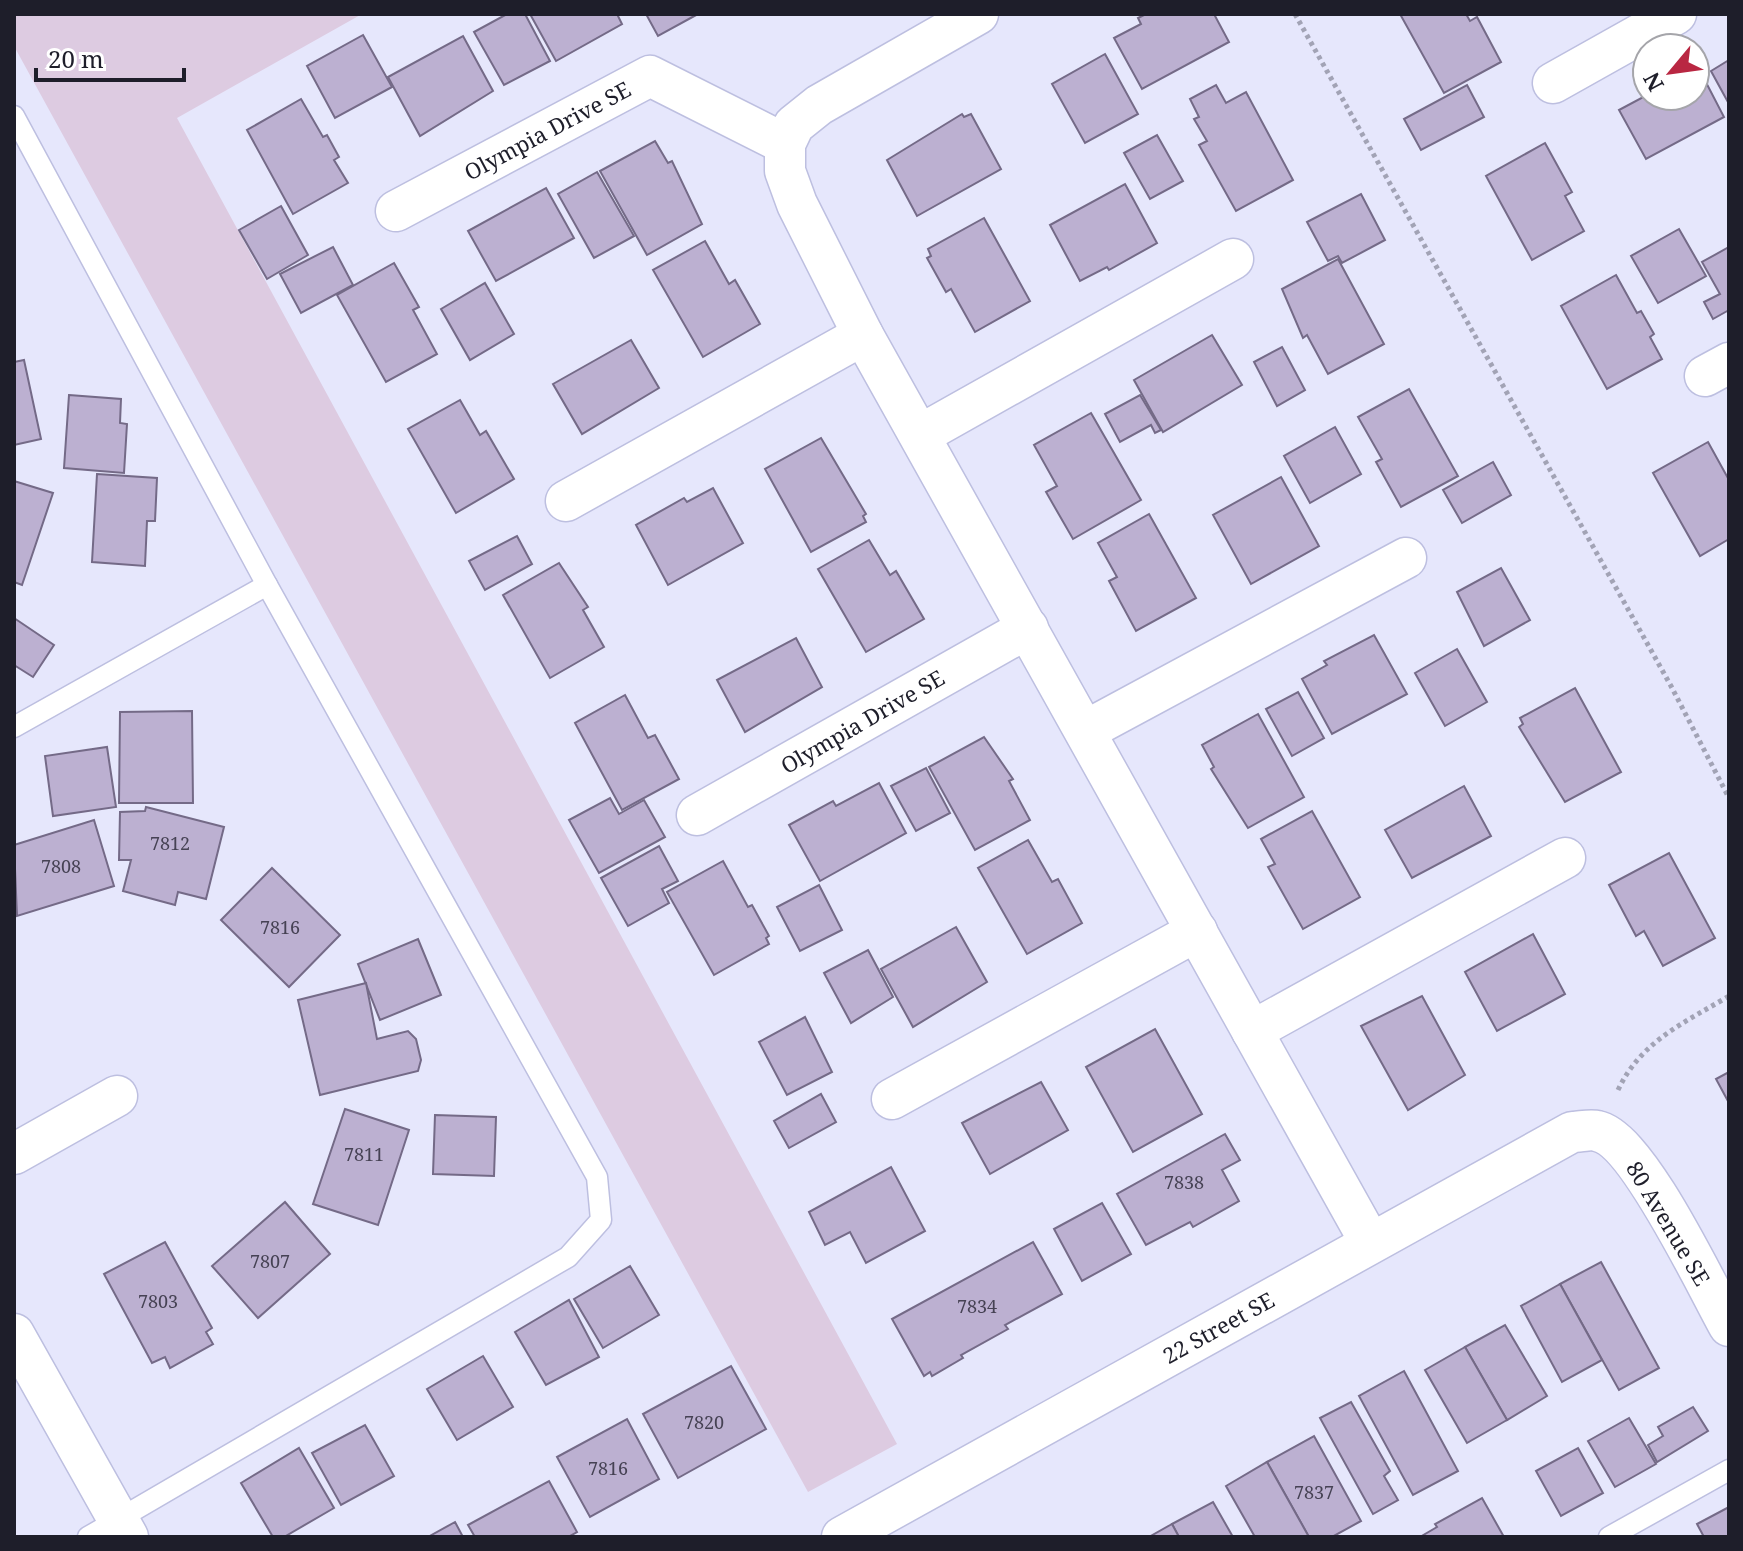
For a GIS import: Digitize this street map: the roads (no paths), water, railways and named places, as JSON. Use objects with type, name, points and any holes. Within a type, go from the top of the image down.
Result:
[{"type":"street","points":[[978,14],[819,105],[794,125],[785,144],[785,171],[797,204],[863,335],[1370,1242]]},
{"type":"street","points":[[1553,83],[1676,14]]},
{"type":"street","name":"Olympia Drive SE","points":[[396,211],[650,76],[785,144]]},
{"type":"street","points":[[920,435],[1233,259]]},
{"type":"street","points":[[566,501],[863,335]]},
{"type":"street","points":[[1085,731],[1406,558]]},
{"type":"street","name":"Olympia Drive SE","points":[[697,815],[1028,628]]},
{"type":"street","points":[[1252,1031],[1565,858]]},
{"type":"street","points":[[892,1099],[1197,931]]},
{"type":"street","points":[[14,1154],[117,1096]]},
{"type":"street","name":"22 Street SE","points":[[842,1537],[1572,1132],[1598,1131]]},
{"type":"street","name":"80 Avenue SE","points":[[1598,1131],[1619,1144],[1642,1169],[1729,1326]]},
{"type":"street","points":[[14,1334],[112,1531]]},
{"type":"lane","points":[[14,116],[267,585],[597,1177],[601,1220],[568,1257],[112,1531]]},
{"type":"lane","points":[[14,727],[267,585]]},
{"type":"lane","points":[[1609,1537],[1729,1470]]}]
